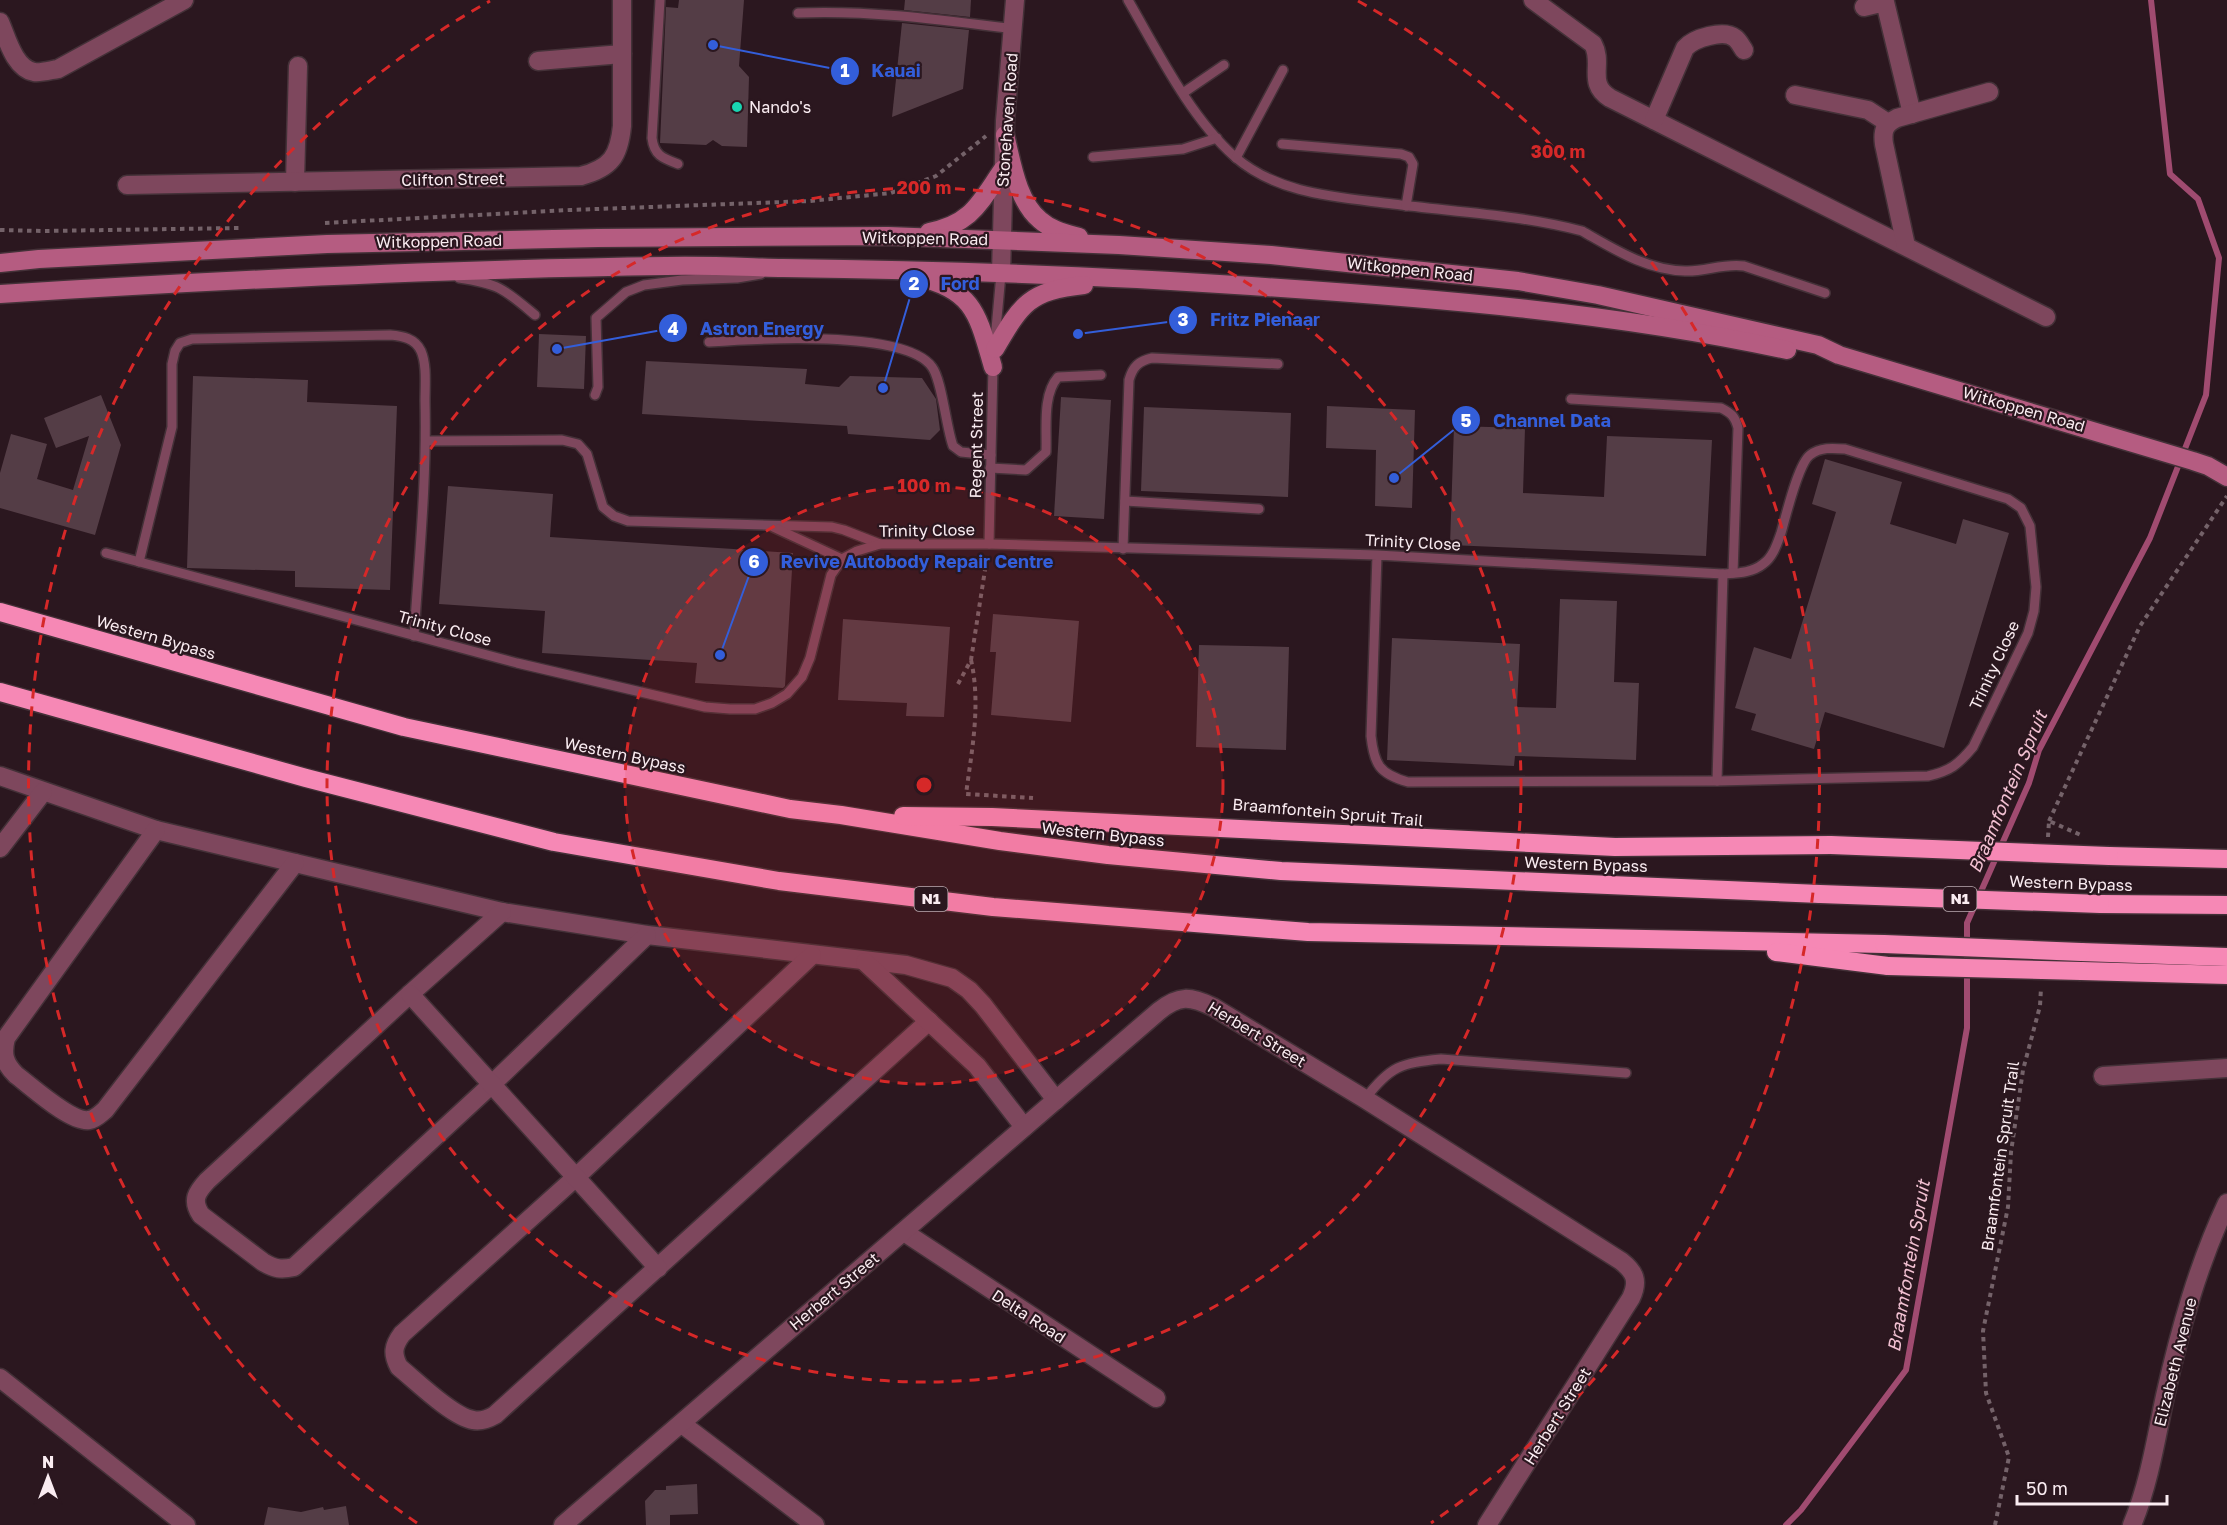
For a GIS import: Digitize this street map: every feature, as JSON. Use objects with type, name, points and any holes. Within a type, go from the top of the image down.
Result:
[{"type":"highway","name":"Western Bypass","points":[[0,612],[404,728],[790,809],[1000,841],[1108,855],[1270,870],[1820,894],[2227,906]]},
{"type":"highway","name":"N1","points":[[0,692],[306,778],[554,842],[779,880],[993,907],[1308,932],[1884,944],[2227,957]]},
{"type":"highway","points":[[841,815],[992,817],[1615,847],[1831,845],[2227,860]]},
{"type":"highway","points":[[1710,942],[1806,957],[1887,966],[2227,975]]},
{"type":"main road","points":[[1005,128],[1018,185],[1029,208],[1038,219],[1062,232],[1119,245]]},
{"type":"main road","points":[[888,236],[937,230],[960,222],[976,209],[1003,169]]},
{"type":"main road","name":"Witkoppen Road","points":[[0,263],[39,258],[327,244],[539,239],[888,236],[1119,245],[1271,255],[1518,281],[1598,295],[1731,324],[1818,345],[1839,355],[2098,431],[2201,463],[2227,477]]},
{"type":"main road","points":[[0,253],[39,258]]},
{"type":"main road","name":"Witkoppen Road","points":[[0,294],[244,278],[671,266],[856,268],[1133,277],[1510,306],[1701,333],[1817,356],[1839,355]]},
{"type":"main road","points":[[856,268],[928,279],[959,294],[976,314],[994,358]]},
{"type":"main road","points":[[994,358],[1021,308],[1029,300],[1062,287],[1133,277]]},
{"type":"main road","name":"Witkoppen Road","points":[[2201,463],[2227,465]]},
{"type":"street","points":[[0,22],[17,59],[24,68],[35,72],[46,71],[58,69],[184,0]]},
{"type":"street","name":"Clifton Street","points":[[127,185],[581,176],[598,172],[611,162],[621,143],[622,0]]},
{"type":"street","name":"Stonehaven Road","points":[[1000,274],[1005,128],[1015,0]]},
{"type":"street","points":[[1533,0],[1587,39],[1596,49],[1597,81],[1604,94],[2046,317]]},
{"type":"street","points":[[1864,7],[1889,1],[1912,114]]},
{"type":"street","points":[[1654,120],[1685,48],[1691,42],[1700,38],[1728,35],[1737,39],[1743,50]]},
{"type":"street","points":[[538,61],[622,54]]},
{"type":"street","points":[[295,182],[298,66]]},
{"type":"street","points":[[1906,246],[1882,135],[1884,128],[1888,123],[1912,114],[1989,92]]},
{"type":"street","points":[[1795,96],[1860,108],[1877,114],[1888,123]]},
{"type":"street","points":[[0,776],[156,830],[502,912],[647,935],[906,965],[928,970],[952,978],[969,990],[1056,1101]]},
{"type":"street","points":[[0,848],[43,792]]},
{"type":"street","points":[[156,830],[6,1038],[4,1058],[8,1067],[70,1115],[81,1120],[97,1118],[105,1110],[296,863]]},
{"type":"street","points":[[502,912],[207,1180],[195,1199],[196,1208],[201,1215],[268,1265],[283,1270],[294,1266],[491,1085],[647,935]]},
{"type":"street","points":[[812,955],[575,1178],[402,1334],[394,1349],[393,1357],[399,1367],[462,1417],[475,1421],[485,1420],[505,1408],[928,1021]]},
{"type":"street","points":[[865,962],[977,1066],[1024,1127]]},
{"type":"street","points":[[410,994],[658,1268]]},
{"type":"street","name":"Herbert Street","points":[[563,1525],[1159,1011],[1179,999],[1202,1002],[1213,1007],[1365,1098],[1621,1261],[1636,1278],[1636,1289],[1631,1298],[1487,1525]]},
{"type":"street","points":[[2103,1076],[2227,1068]]},
{"type":"street","name":"Elizabeth Avenue","points":[[2133,1525],[2146,1484],[2179,1337],[2193,1286],[2209,1242],[2227,1203]]},
{"type":"street","name":"Delta Road","points":[[904,1232],[1156,1398]]},
{"type":"street","points":[[0,1378],[186,1525]]},
{"type":"street","points":[[682,1424],[815,1525]]},
{"type":"lane","points":[[660,0],[653,148],[658,156],[678,164]]},
{"type":"lane","points":[[1128,0],[1183,93],[1217,138],[1236,158],[1262,175],[1292,188],[1325,196],[1520,219],[1572,228],[1582,231],[1639,262],[1662,268],[1686,271],[1730,264],[1744,266],[1825,293]]},
{"type":"lane","points":[[798,13],[836,12],[936,19],[1014,29]]},
{"type":"lane","points":[[1183,93],[1224,65]]},
{"type":"lane","points":[[1236,158],[1283,70]]},
{"type":"lane","points":[[1093,157],[1183,149],[1217,138]]},
{"type":"lane","points":[[1282,144],[1401,154],[1409,157],[1413,164],[1406,206]]},
{"type":"lane","points":[[595,395],[598,387],[596,318],[626,292],[662,281],[737,278],[786,268]]},
{"type":"lane","points":[[419,272],[486,282],[513,295],[535,315]]},
{"type":"lane","name":"Regent Street","points":[[988,544],[994,358],[1000,274]]},
{"type":"lane","points":[[140,562],[172,427],[172,364],[175,351],[180,343],[192,339],[390,335],[404,337],[415,343],[421,351],[424,365],[426,441],[414,636]]},
{"type":"lane","points":[[709,342],[800,339],[862,342],[895,347],[915,354],[927,361],[936,374],[953,446],[961,452],[991,455]]},
{"type":"lane","points":[[1123,549],[1129,380],[1136,365],[1152,358],[1278,364]]},
{"type":"lane","points":[[990,468],[1026,470],[1046,452],[1047,407],[1052,384],[1058,377],[1101,375]]},
{"type":"lane","points":[[1571,399],[1721,408],[1731,413],[1736,419],[1738,428],[1717,781]]},
{"type":"lane","points":[[426,441],[562,440],[578,444],[587,454],[603,507],[614,516],[628,521],[832,527],[879,544]]},
{"type":"lane","name":"Trinity Close","points":[[106,553],[517,663],[705,707],[755,709],[787,694],[802,677],[816,636],[831,575],[842,560],[857,550],[879,544],[988,544],[1377,555],[1728,574],[1751,571],[1764,564],[1773,553],[1801,468],[1808,456],[1819,450],[1832,448],[1845,449],[2008,499],[2021,508],[2030,526],[2036,587],[2034,611],[2028,633],[1973,747],[1961,762],[1946,771],[1928,776],[1717,781],[1408,782],[1385,773],[1377,764],[1371,736],[1377,555]]},
{"type":"lane","points":[[1125,501],[1259,508]]},
{"type":"lane","points":[[770,525],[842,560]]},
{"type":"lane","points":[[1365,1098],[1391,1070],[1405,1064],[1441,1059],[1626,1073]]},
{"type":"path","points":[[321,223],[810,201],[891,193],[936,176],[1005,128]]},
{"type":"path","points":[[0,230],[250,227]]},
{"type":"path","points":[[2048,844],[2049,821],[2140,626],[2227,496]]},
{"type":"path","points":[[958,684],[971,660],[988,544]]},
{"type":"path","points":[[971,660],[976,680],[977,714],[966,794],[1036,798]]},
{"type":"path","points":[[2049,821],[2089,838]]},
{"type":"path","name":"Braamfontein Spruit Trail","points":[[1995,1525],[2009,1457],[1986,1393],[1983,1331],[2008,1207],[2011,1152],[2023,1070],[2040,1006],[2041,983]]},
{"type":"building","points":[[679,0],[744,0],[739,66],[749,77],[747,147],[722,146],[713,140],[706,145],[660,143],[666,7],[678,8]]},
{"type":"building","points":[[905,0],[971,0],[970,17],[904,10]]},
{"type":"building","points":[[902,23],[969,30],[963,89],[892,117]]},
{"type":"building","points":[[539,334],[586,336],[584,389],[537,387]]},
{"type":"building","points":[[646,361],[807,369],[805,384],[839,387],[850,376],[922,378],[936,399],[940,430],[930,440],[848,434],[847,426],[642,414]]},
{"type":"building","points":[[193,376],[308,380],[307,402],[397,406],[390,590],[295,587],[295,571],[187,568]]},
{"type":"building","points":[[101,395],[121,445],[95,535],[0,508],[0,473],[11,434],[47,444],[37,479],[73,490],[89,436],[56,448],[44,418]]},
{"type":"building","points":[[1061,397],[1111,400],[1104,519],[1054,516]]},
{"type":"building","points":[[1327,406],[1415,410],[1412,508],[1375,506],[1376,450],[1326,448]]},
{"type":"building","points":[[1144,407],[1291,413],[1288,497],[1141,491]]},
{"type":"building","points":[[1454,426],[1525,428],[1523,493],[1604,497],[1607,436],[1712,440],[1706,556],[1450,545]]},
{"type":"building","points":[[1825,459],[1902,482],[1890,524],[1956,544],[1963,519],[2009,533],[1944,748],[1825,712],[1814,749],[1751,730],[1756,714],[1735,708],[1754,647],[1791,659],[1836,512],[1812,504]]},
{"type":"building","points":[[448,486],[553,494],[550,537],[793,553],[785,686],[783,688],[695,683],[697,663],[542,653],[545,611],[439,604]]},
{"type":"building","points":[[1560,599],[1617,601],[1614,682],[1639,683],[1636,760],[1515,756],[1514,766],[1387,760],[1392,638],[1520,644],[1517,707],[1556,708]]},
{"type":"building","points":[[993,614],[1079,621],[1071,722],[991,715],[996,652],[990,652]]},
{"type":"building","points":[[843,619],[950,627],[944,717],[906,716],[907,703],[838,700]]},
{"type":"building","points":[[1199,645],[1289,647],[1286,750],[1196,747]]},
{"type":"building","points":[[697,1484],[698,1514],[670,1515],[670,1525],[646,1525],[645,1501],[655,1490],[666,1490],[666,1486]]},
{"type":"building","points":[[346,1506],[349,1525],[264,1525],[268,1507],[301,1512],[323,1507],[324,1510]]},
{"type":"waterway","name":"Braamfontein Spruit","points":[[1786,1525],[1801,1510],[1906,1370],[1967,1028],[1967,923],[2029,783],[2039,750],[2150,538],[2206,395],[2219,258],[2198,199],[2170,174],[2151,0]]},
{"type":"place","name":"Kauai","points":[[713,45]]},
{"type":"place","name":"Nando's","points":[[737,107]]},
{"type":"place","name":"Fritz Pienaar","points":[[1078,334]]},
{"type":"place","name":"Astron Energy","points":[[557,349]]},
{"type":"place","name":"Ford","points":[[883,388]]},
{"type":"place","name":"Channel Data","points":[[1394,478]]},
{"type":"place","name":"Revive Autobody Repair Centre","points":[[720,655]]}]
